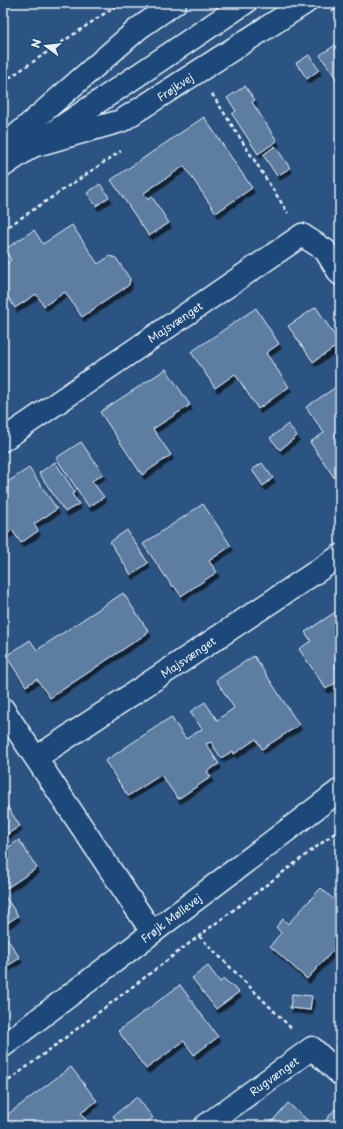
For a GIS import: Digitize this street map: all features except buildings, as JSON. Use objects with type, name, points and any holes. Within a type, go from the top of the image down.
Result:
[{"type":"street","points":[[3,147],[139,28],[175,3]]},
{"type":"street","name":"Frøjkvej","points":[[3,166],[245,3]]},
{"type":"street","name":"Frøjkvej","points":[[33,146],[121,121],[305,3]]},
{"type":"street","points":[[302,235],[325,250],[340,274]]},
{"type":"street","name":"Majsvænget","points":[[3,440],[302,235]]},
{"type":"street","name":"Majsvænget","points":[[36,758],[340,556]]},
{"type":"street","points":[[3,709],[152,932]]},
{"type":"street","name":"Frøjk Møllevej","points":[[3,1046],[340,790]]},
{"type":"street","points":[[312,1048],[340,1074]]},
{"type":"street","name":"Rugvænget","points":[[205,1126],[312,1048]]},
{"type":"path","points":[[3,82],[120,3]]},
{"type":"path","points":[[211,92],[302,235]]},
{"type":"path","points":[[3,1085],[340,829]]},
{"type":"path","points":[[199,936],[312,1048]]}]
